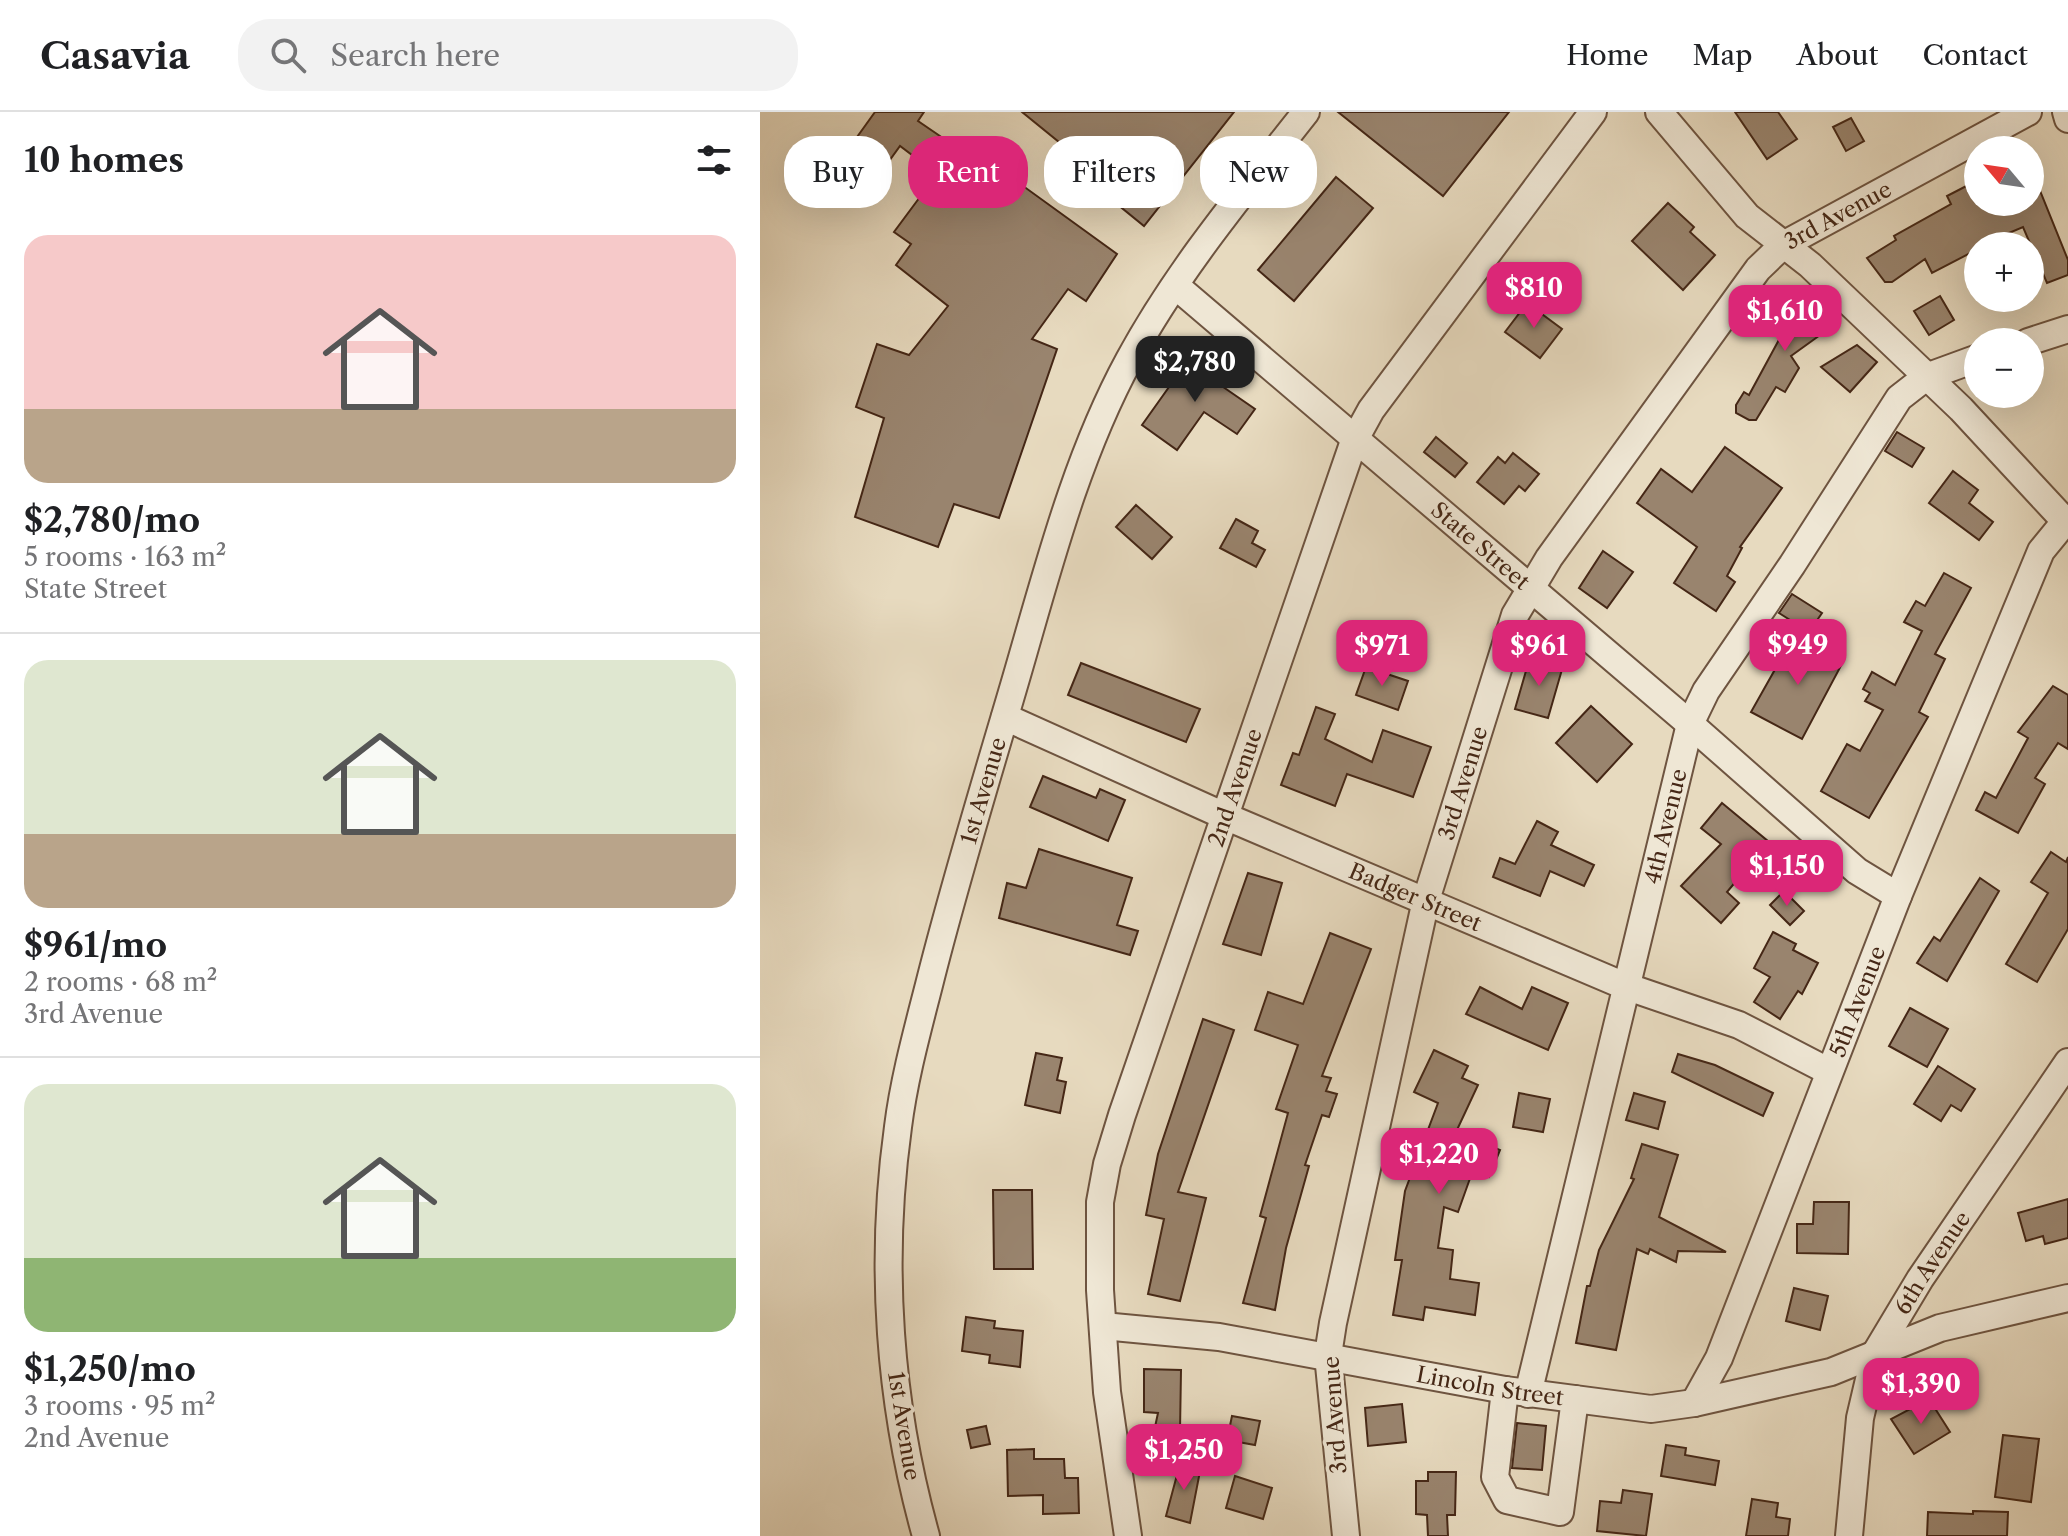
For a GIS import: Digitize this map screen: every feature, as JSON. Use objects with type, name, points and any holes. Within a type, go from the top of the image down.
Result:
[{"type":"street","name":"1st Avenue","points":[[926,1536],[898,1416],[889,1280],[897,1130],[907,1071],[941,938],[1071,496],[1129,359],[1176,286],[1306,112]]},
{"type":"street","name":"2nd Avenue","points":[[1128,1536],[1107,1392],[1103,1326],[1100,1202],[1107,1164],[1354,441],[1380,397],[1593,112]]},
{"type":"street","points":[[1659,112],[1747,216],[1810,265],[1961,409],[2066,519]]},
{"type":"street","name":"3rd Avenue","points":[[1346,1536],[1328,1355],[1426,900],[1515,615],[1529,589],[1758,269],[1783,245],[2028,112]]},
{"type":"street","points":[[2066,112],[2068,119]]},
{"type":"street","name":"State Street","points":[[1176,286],[1354,441],[1398,474],[1690,724],[1857,871],[1898,896]]},
{"type":"street","points":[[2044,337],[2068,329]]},
{"type":"street","name":"4th Avenue","points":[[1575,1399],[1560,1512],[1507,1500],[1495,1477],[1625,986],[1690,724],[1706,691],[1792,565],[1899,398],[1926,377],[1964,363]]},
{"type":"street","name":"5th Avenue","points":[[1694,1403],[1719,1358],[1828,1071],[2041,551],[2066,519]]},
{"type":"street","name":"Badger Street","points":[[1005,717],[1227,817],[1625,986],[1739,1025],[1828,1071]]},
{"type":"street","name":"6th Avenue","points":[[1849,1536],[1860,1418],[1875,1354],[1920,1279],[2068,1062]]},
{"type":"street","name":"Lincoln Street","points":[[1103,1326],[1219,1337],[1516,1392],[1651,1409],[1694,1403],[1831,1372],[1940,1328],[2068,1298]]},
{"type":"building","points":[[875,112],[924,112],[918,121],[940,136],[908,136],[908,152],[900,146],[892,157],[892,136],[858,136]]},
{"type":"building","points":[[1022,112],[1234,112],[1215,136],[1200,136],[1200,155],[1184,175],[1184,136],[1052,136]]},
{"type":"building","points":[[1338,112],[1509,112],[1443,196]]},
{"type":"building","points":[[1735,112],[1778,112],[1797,139],[1767,159]]},
{"type":"building","points":[[1851,118],[1864,141],[1846,151],[1833,127]]},
{"type":"building","points":[[1336,177],[1373,208],[1294,301],[1258,270],[1310,208],[1317,208],[1317,200]]},
{"type":"building","points":[[1964,187],[1964,216],[2044,216],[2044,201],[2068,260],[2068,275],[2047,283],[2044,276],[2044,232],[2025,232],[2023,227],[2011,232],[1964,232],[1964,256],[1932,273],[1925,259],[1892,282],[1885,282],[1867,258],[1896,240],[1894,236],[1951,204],[1947,196]]},
{"type":"building","points":[[1028,190],[1044,201],[1044,208],[1053,208],[1117,254],[1086,301],[1068,289],[1032,339],[1057,349],[999,518],[954,504],[938,547],[855,517],[884,418],[856,407],[877,344],[909,355],[948,306],[896,265],[911,244],[894,232],[912,208],[1028,208]]},
{"type":"building","points":[[1668,203],[1694,227],[1690,232],[1715,255],[1683,290],[1632,241]]},
{"type":"building","points":[[1122,208],[1158,208],[1144,226]]},
{"type":"building","points":[[1789,290],[1828,313],[1826,318],[1834,325],[1791,356],[1799,368],[1785,392],[1776,387],[1756,420],[1749,420],[1736,413],[1736,405],[1744,392],[1749,395],[1781,336],[1778,334],[1788,317],[1777,311]]},
{"type":"building","points":[[1940,296],[1954,320],[1929,335],[1914,311]]},
{"type":"building","points":[[1527,303],[1562,329],[1540,358],[1505,332]]},
{"type":"building","points":[[1857,345],[1877,362],[1850,392],[1821,367]]},
{"type":"building","points":[[1187,354],[1216,374],[1213,380],[1255,409],[1237,434],[1204,412],[1177,450],[1142,425],[1169,387],[1165,384]]},
{"type":"building","points":[[1897,432],[1924,448],[1912,467],[1885,451]]},
{"type":"building","points":[[1436,437],[1467,463],[1455,477],[1424,452]]},
{"type":"building","points":[[1725,447],[1782,488],[1740,547],[1727,576],[1735,582],[1716,611],[1674,583],[1697,547],[1637,503],[1661,469],[1692,492]]},
{"type":"building","points":[[1513,453],[1539,474],[1525,491],[1519,486],[1504,504],[1477,482],[1498,457],[1505,463]]},
{"type":"building","points":[[1953,471],[1978,490],[1969,503],[1993,522],[1979,540],[1929,503]]},
{"type":"building","points":[[1136,505],[1172,537],[1152,559],[1116,527]]},
{"type":"building","points":[[1236,519],[1258,531],[1252,543],[1265,550],[1256,567],[1220,548]]},
{"type":"building","points":[[1603,551],[1633,572],[1607,608],[1579,588]]},
{"type":"building","points":[[1944,573],[1971,588],[1935,654],[1945,659],[1919,712],[1928,717],[1869,818],[1821,791],[1847,744],[1860,751],[1883,710],[1865,701],[1870,693],[1863,689],[1872,672],[1895,685],[1922,631],[1904,622],[1916,601],[1925,606]]},
{"type":"building","points":[[1792,594],[1822,613],[1809,632],[1779,613]]},
{"type":"building","points":[[1795,634],[1844,660],[1802,739],[1751,712]]},
{"type":"building","points":[[1530,657],[1563,666],[1548,718],[1515,709]]},
{"type":"building","points":[[1081,663],[1200,709],[1186,742],[1068,695]]},
{"type":"building","points":[[1366,667],[1408,681],[1398,710],[1356,695]]},
{"type":"building","points":[[2053,686],[2068,695],[2068,749],[2058,743],[2035,778],[2045,784],[2018,833],[1976,810],[1985,792],[1996,798],[2028,738],[2018,732]]},
{"type":"building","points":[[1591,706],[1632,744],[1597,782],[1556,743]]},
{"type":"building","points":[[1316,707],[1335,714],[1325,739],[1372,762],[1383,730],[1431,747],[1413,797],[1347,774],[1335,806],[1281,785],[1293,753],[1299,755]]},
{"type":"building","points":[[1043,776],[1096,798],[1100,789],[1125,800],[1108,841],[1030,807]]},
{"type":"building","points":[[1722,803],[1769,842],[1727,892],[1739,903],[1721,923],[1681,886],[1721,844],[1701,828]]},
{"type":"building","points":[[1537,821],[1558,832],[1551,845],[1594,865],[1584,886],[1550,871],[1540,896],[1493,877],[1500,858],[1515,864]]},
{"type":"building","points":[[1039,849],[1132,878],[1117,925],[1138,931],[1130,955],[999,918],[1007,883],[1026,888]]},
{"type":"building","points":[[2051,852],[2066,862],[2068,857],[2068,929],[2037,982],[2006,964],[2048,893],[2031,882]]},
{"type":"building","points":[[1248,873],[1282,883],[1261,955],[1223,944]]},
{"type":"building","points":[[1980,878],[1999,891],[1947,981],[1917,963],[1934,937],[1940,941]]},
{"type":"building","points":[[1784,891],[1804,911],[1790,925],[1770,905]]},
{"type":"building","points":[[1773,932],[1796,944],[1793,950],[1818,963],[1802,994],[1798,991],[1780,1019],[1754,1002],[1770,977],[1754,968]]},
{"type":"building","points":[[1330,933],[1371,949],[1322,1076],[1331,1078],[1326,1091],[1337,1094],[1329,1117],[1322,1115],[1305,1165],[1309,1166],[1286,1248],[1275,1310],[1243,1303],[1266,1218],[1260,1216],[1288,1113],[1276,1109],[1298,1045],[1255,1030],[1268,992],[1303,1004]]},
{"type":"building","points":[[1480,987],[1522,1009],[1532,987],[1568,1003],[1548,1050],[1466,1014]]},
{"type":"building","points":[[1910,1008],[1948,1029],[1927,1067],[1889,1046]]},
{"type":"building","points":[[1203,1019],[1234,1030],[1178,1192],[1206,1198],[1180,1301],[1148,1294],[1164,1219],[1146,1215],[1158,1154]]},
{"type":"building","points":[[1434,1050],[1468,1066],[1462,1078],[1478,1085],[1456,1132],[1500,1150],[1489,1177],[1473,1170],[1458,1212],[1444,1207],[1438,1248],[1453,1250],[1450,1279],[1479,1283],[1475,1315],[1425,1307],[1423,1320],[1393,1315],[1402,1260],[1395,1260],[1405,1191],[1438,1103],[1414,1092]]},
{"type":"building","points":[[1036,1053],[1062,1058],[1057,1080],[1066,1082],[1060,1113],[1025,1105]]},
{"type":"building","points":[[1678,1054],[1715,1065],[1773,1093],[1763,1116],[1672,1072]]},
{"type":"building","points":[[1938,1066],[1975,1089],[1961,1111],[1951,1105],[1941,1121],[1914,1104]]},
{"type":"building","points":[[1519,1093],[1550,1099],[1543,1132],[1513,1127]]},
{"type":"building","points":[[1634,1093],[1665,1102],[1658,1129],[1626,1120]]},
{"type":"building","points":[[1642,1144],[1678,1155],[1659,1217],[1726,1252],[1678,1251],[1676,1262],[1650,1249],[1648,1254],[1637,1249],[1616,1350],[1576,1343],[1587,1286],[1590,1286],[1599,1250],[1634,1179],[1631,1178]]},
{"type":"building","points":[[993,1190],[1032,1190],[1033,1269],[994,1269]]},
{"type":"building","points":[[2068,1199],[2068,1238],[2045,1244],[2043,1236],[2026,1241],[2018,1213]]},
{"type":"building","points":[[1814,1202],[1849,1202],[1848,1254],[1797,1253],[1797,1224],[1813,1224]]},
{"type":"building","points":[[1794,1288],[1828,1296],[1820,1330],[1786,1321]]},
{"type":"building","points":[[966,1317],[995,1321],[994,1328],[1023,1331],[1020,1367],[989,1363],[990,1355],[962,1351]]},
{"type":"building","points":[[1144,1369],[1181,1370],[1180,1431],[1155,1427],[1158,1413],[1144,1412]]},
{"type":"building","points":[[1929,1399],[1950,1432],[1914,1454],[1891,1419]]},
{"type":"building","points":[[1402,1404],[1406,1442],[1368,1446],[1365,1408]]},
{"type":"building","points":[[1232,1416],[1260,1421],[1255,1445],[1227,1440]]},
{"type":"building","points":[[1517,1423],[1546,1426],[1542,1470],[1512,1468]]},
{"type":"building","points":[[986,1426],[990,1444],[971,1448],[967,1430]]},
{"type":"building","points":[[2003,1435],[2039,1439],[2031,1502],[1995,1497]]},
{"type":"building","points":[[1666,1445],[1686,1448],[1685,1455],[1719,1461],[1715,1485],[1661,1476]]},
{"type":"building","points":[[1034,1449],[1034,1459],[1064,1459],[1065,1478],[1078,1478],[1079,1513],[1043,1514],[1043,1495],[1008,1496],[1007,1450]]},
{"type":"building","points":[[1181,1460],[1201,1466],[1190,1523],[1166,1516]]},
{"type":"building","points":[[1428,1472],[1456,1472],[1455,1515],[1447,1515],[1448,1536],[1428,1536],[1427,1515],[1416,1514],[1416,1481],[1428,1481]]},
{"type":"building","points":[[1235,1476],[1272,1488],[1263,1519],[1226,1508]]},
{"type":"building","points":[[1623,1490],[1652,1494],[1646,1536],[1597,1531],[1600,1501],[1621,1503]]},
{"type":"building","points":[[1752,1499],[1778,1503],[1776,1517],[1790,1519],[1788,1536],[1746,1536]]},
{"type":"building","points":[[1973,1511],[2008,1512],[2007,1536],[1927,1536],[1928,1512],[1973,1514]]}]
